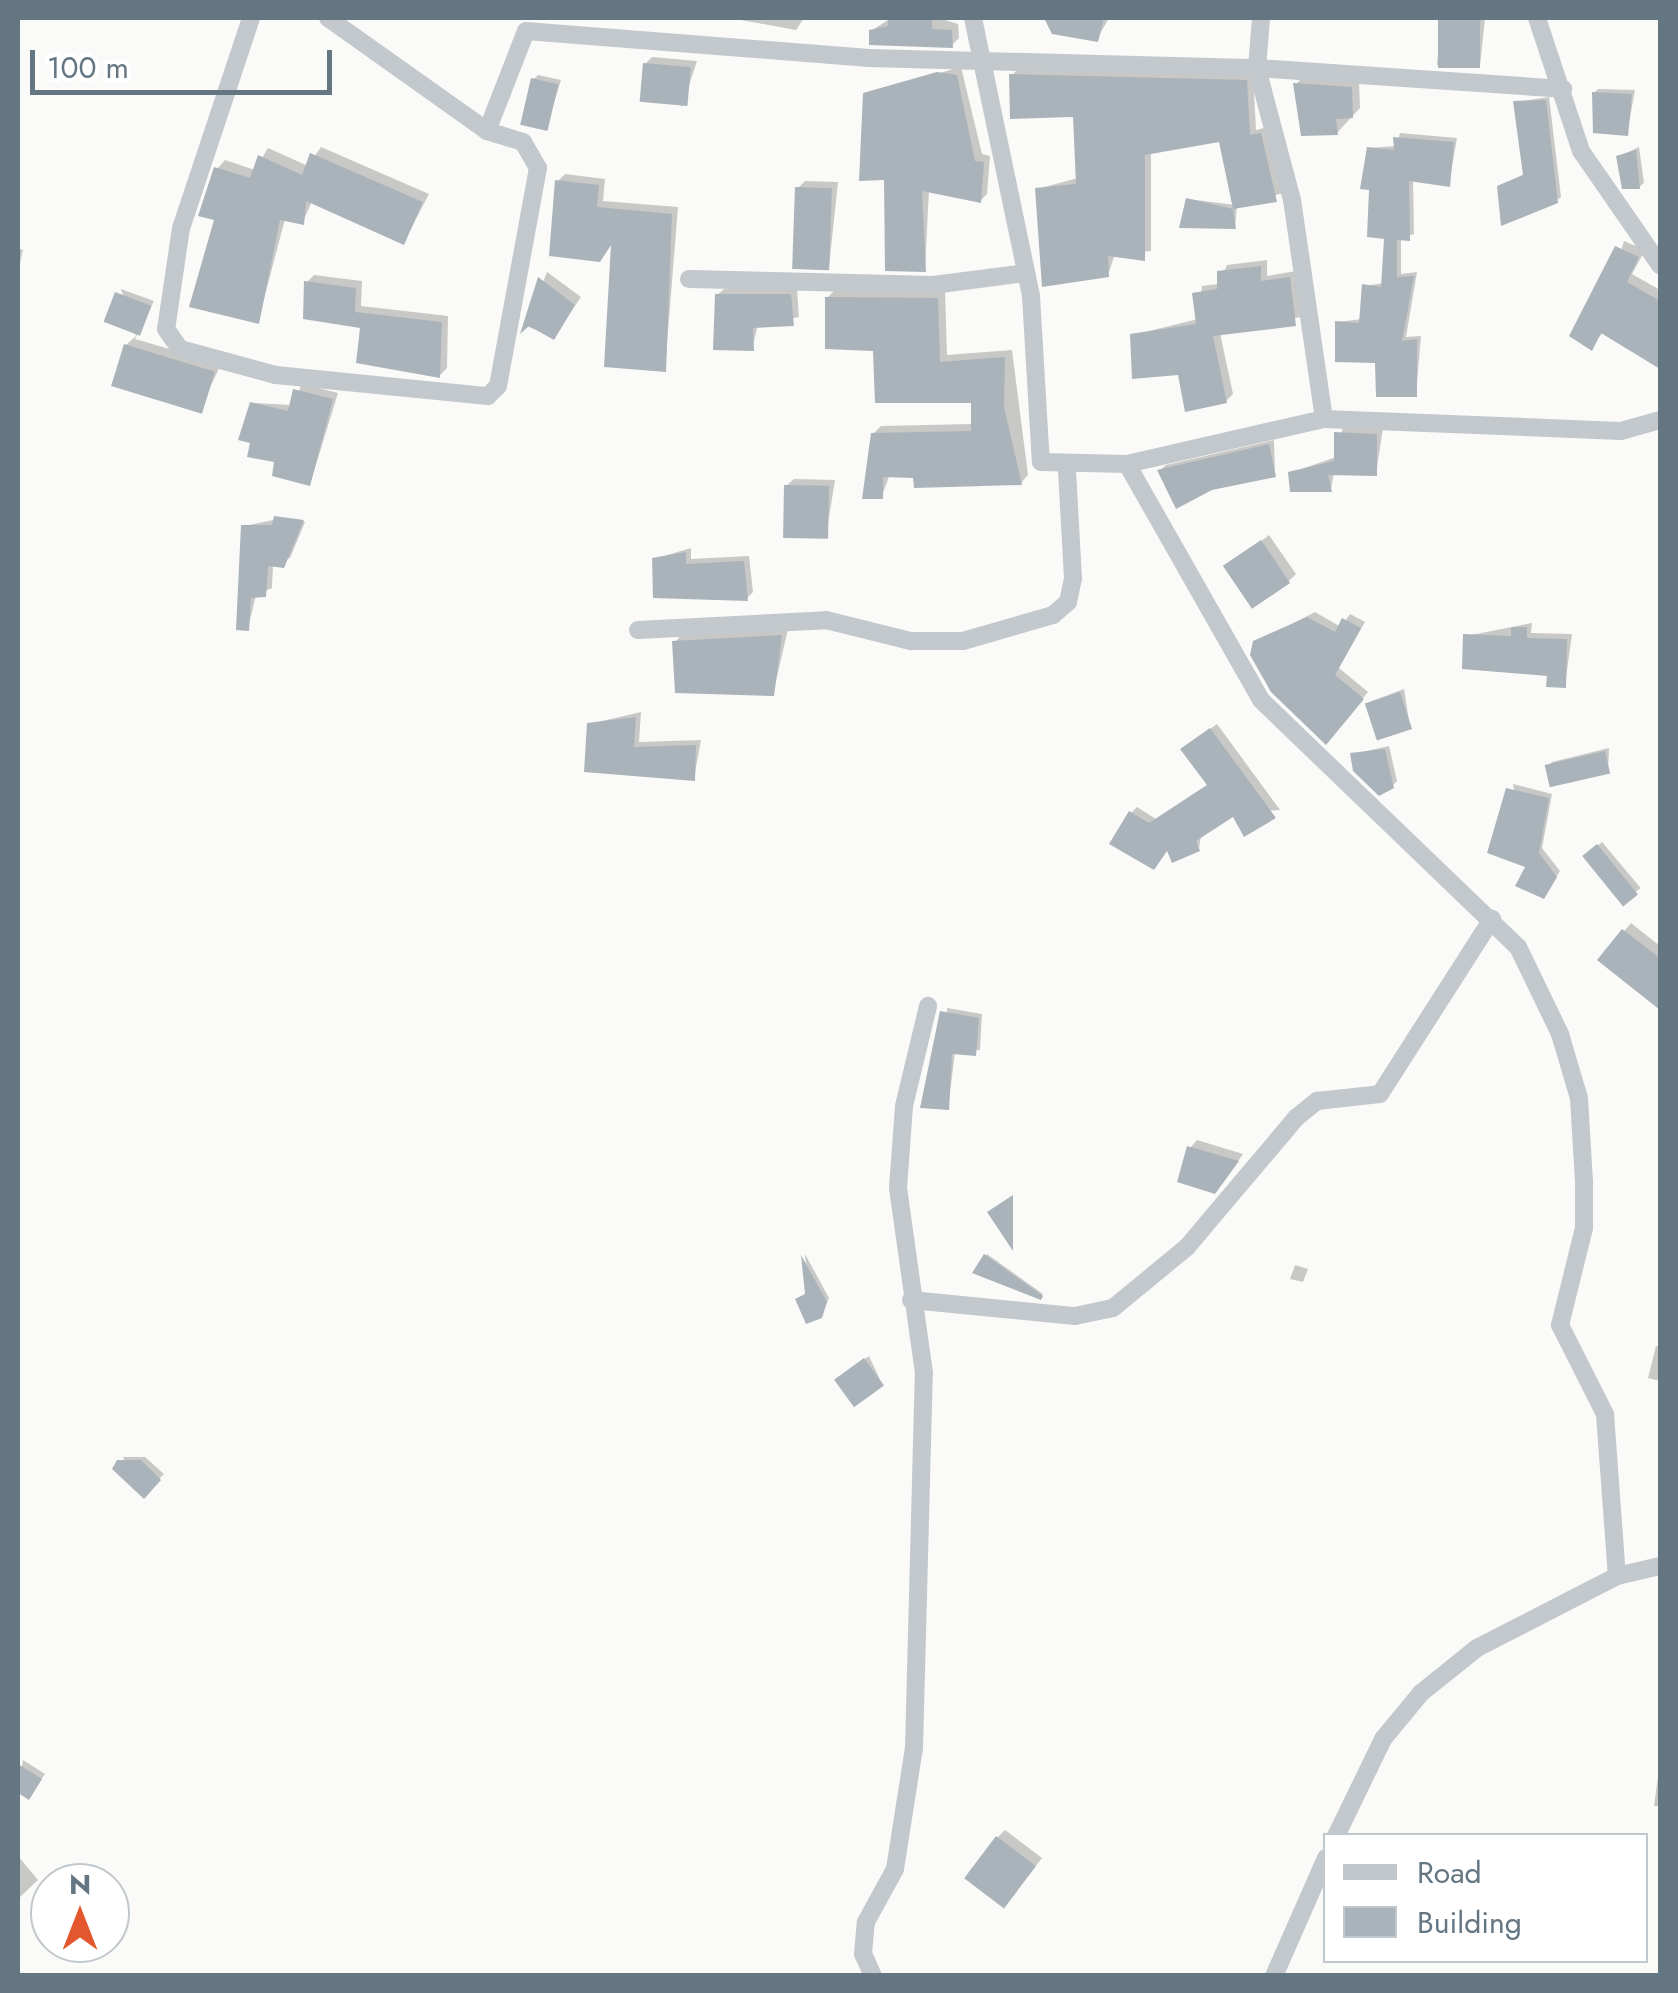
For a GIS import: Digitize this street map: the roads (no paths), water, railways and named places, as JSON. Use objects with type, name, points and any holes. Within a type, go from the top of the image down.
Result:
[{"type":"street","points":[[251,18],[181,228],[166,329],[180,350],[276,375],[488,396],[498,386],[538,168],[523,142],[487,131],[328,18]]},
{"type":"street","points":[[973,18],[976,61],[1026,274],[1042,462],[1067,469],[1128,464],[1324,419],[1621,430],[1660,420]]},
{"type":"street","points":[[1261,18],[1257,68],[1292,200],[1324,419]]},
{"type":"street","points":[[1537,18],[1597,181],[1660,266]]},
{"type":"street","points":[[487,131],[527,24],[976,61],[1257,68],[1563,88]]},
{"type":"street","points":[[689,280],[933,285],[1026,274]]},
{"type":"street","points":[[1128,464],[1269,711],[1492,919],[1531,972],[1580,1098],[1584,1228],[1560,1326],[1605,1414],[1617,1576]]},
{"type":"street","points":[[638,630],[826,620],[910,641],[963,641],[1053,615],[1068,602],[1073,578],[1067,469]]},
{"type":"street","points":[[910,1300],[1075,1316],[1113,1308],[1187,1248],[1296,1117],[1317,1101],[1380,1094],[1492,919]]},
{"type":"street","points":[[873,1976],[863,1954],[866,1922],[895,1869],[914,1748],[924,1373],[910,1300],[898,1188],[928,1006]]},
{"type":"street","points":[[1337,1833],[1383,1740],[1421,1693],[1477,1648],[1617,1576],[1660,1566]]},
{"type":"street","points":[[1274,1976],[1323,1865]]}]
